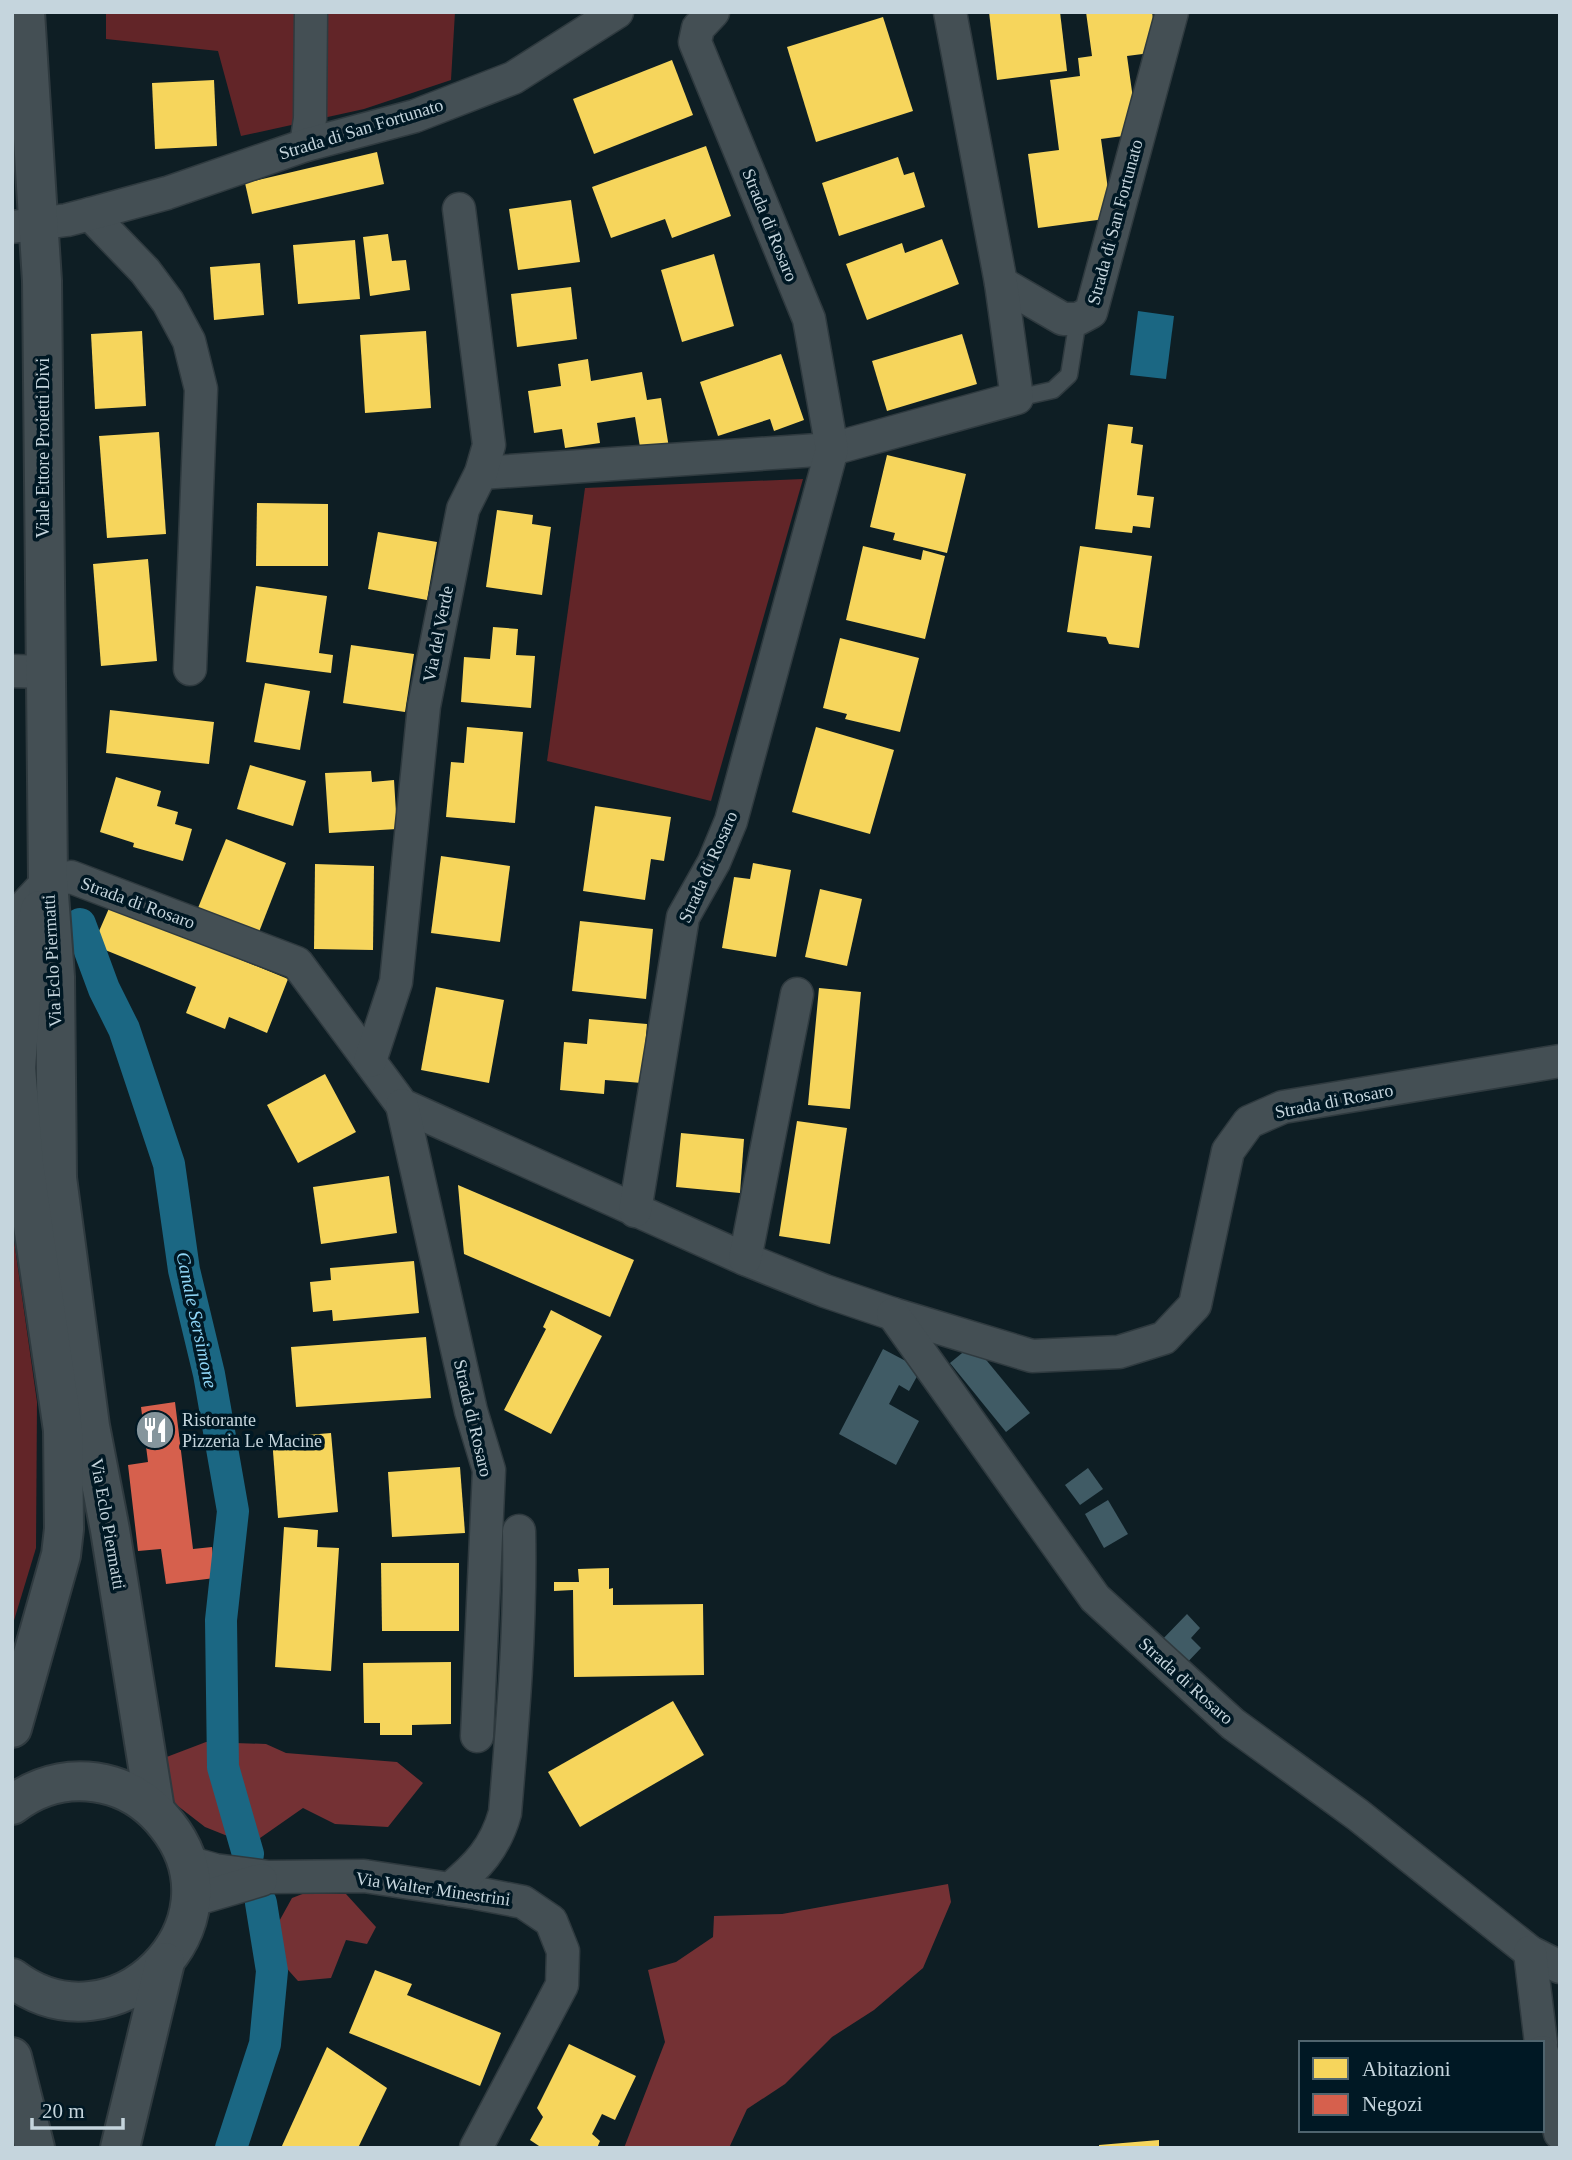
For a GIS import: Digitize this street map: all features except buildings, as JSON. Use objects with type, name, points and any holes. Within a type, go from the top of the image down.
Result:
[{"type":"main road","name":"Viale Ettore Proietti Divi","points":[[25,12],[26,226],[42,281],[29,672],[48,881]]},
{"type":"main road","name":"Via Eclo Piermatti","points":[[12,1728],[61,1555],[64,1529],[63,1430],[31,1165],[16,1068],[16,1024],[23,975],[48,881]]},
{"type":"main road","name":"Via Eclo Piermatti","points":[[48,881],[55,977],[31,1165],[90,1426],[112,1543],[155,1810]]},
{"type":"main road","name":"Via Eclo Piermatti","points":[[12,1805],[27,1793],[59,1782],[94,1781],[127,1790],[155,1810],[174,1834],[187,1863],[190,1901],[178,1944],[165,1962],[136,1987],[102,2000],[64,2002],[28,1990],[12,1978]]},
{"type":"main road","name":"Via Eclo Piermatti","points":[[121,2145],[165,1962]]},
{"type":"main road","points":[[12,2057],[35,2148]]},
{"type":"street","points":[[306,145],[310,119],[310,12]]},
{"type":"street","name":"Strada di San Fortunato","points":[[26,226],[90,214],[167,192],[306,145],[415,116],[513,78],[617,12]]},
{"type":"street","name":"Strada di Rosaro","points":[[635,1211],[683,917],[714,862],[732,821],[832,449],[809,319],[695,43],[698,28],[713,12]]},
{"type":"street","points":[[481,473],[832,449],[1017,398],[1001,283],[950,12]]},
{"type":"street","name":"Strada di San Fortunato","points":[[1001,283],[1063,319],[1078,319],[1091,312],[1172,12]]},
{"type":"street","name":"Via del Verde","points":[[370,1061],[396,982],[427,693],[463,509],[481,473],[489,445],[459,209]]},
{"type":"street","points":[[90,214],[145,271],[168,302],[189,341],[201,389],[190,669]]},
{"type":"street","name":"Strada di Rosaro","points":[[48,881],[71,877],[297,963],[402,1105],[471,1411],[489,1470],[477,1736]]},
{"type":"street","points":[[12,920],[48,881]]},
{"type":"street","points":[[745,1259],[797,994]]},
{"type":"street","name":"Strada di Rosaro","points":[[402,1105],[635,1211],[825,1291],[1032,1356],[1119,1352],[1164,1338],[1195,1305],[1227,1151],[1249,1122],[1283,1107],[1560,1061]]},
{"type":"street","name":"Strada di Rosaro","points":[[893,1314],[1095,1598],[1233,1724],[1358,1815],[1530,1952],[1560,1967]]},
{"type":"street","points":[[450,1889],[487,1854],[500,1831],[505,1813],[516,1689],[519,1531]]},
{"type":"street","name":"Via Walter Minestrini","points":[[187,1863],[215,1870],[269,1877],[364,1876],[450,1889],[523,1902],[551,1921],[563,1951],[562,1985],[476,2148]]},
{"type":"street","name":"Via Walter Minestrini","points":[[190,1901],[269,1877]]},
{"type":"street","points":[[1530,1952],[1541,2041]]},
{"type":"street","points":[[1544,2054],[1560,2042]]},
{"type":"street","points":[[1544,2060],[1560,2133]]},
{"type":"lane","points":[[1017,398],[1053,390],[1069,375],[1078,319]]},
{"type":"shaded area","points":[[106,12],[455,12],[451,80],[364,109],[241,136],[218,51],[106,39]]},
{"type":"shaded area","points":[[803,479],[711,801],[547,761],[585,488]]},
{"type":"shaded area","points":[[12,1226],[37,1402],[36,1548],[12,1627]]},
{"type":"shaded area","points":[[206,1742],[266,1744],[286,1753],[397,1762],[423,1783],[388,1827],[335,1824],[303,1808],[250,1845],[205,1827],[165,1796],[164,1758]]},
{"type":"shaded area","points":[[948,1884],[951,1902],[923,1968],[874,2010],[832,2037],[785,2084],[747,2109],[729,2148],[624,2148],[665,2042],[648,1970],[676,1962],[713,1937],[714,1916],[782,1914]]},
{"type":"shaded area","points":[[305,1893],[346,1894],[376,1927],[367,1944],[346,1940],[331,1978],[298,1981],[266,1945],[292,1898]]},
{"type":"water","points":[[1138,311],[1174,316],[1166,379],[1130,375]]},
{"type":"waterway","name":"Canale Sersimone","points":[[80,924],[104,989],[124,1029],[169,1164],[184,1270],[209,1374],[233,1511],[221,1620],[223,1767],[248,1854]]},
{"type":"waterway","points":[[231,2148],[265,2044],[272,1971],[261,1903]]},
{"type":"place","name":"Ristorante Pizzeria Le Macine","points":[[155,1430]]}]
